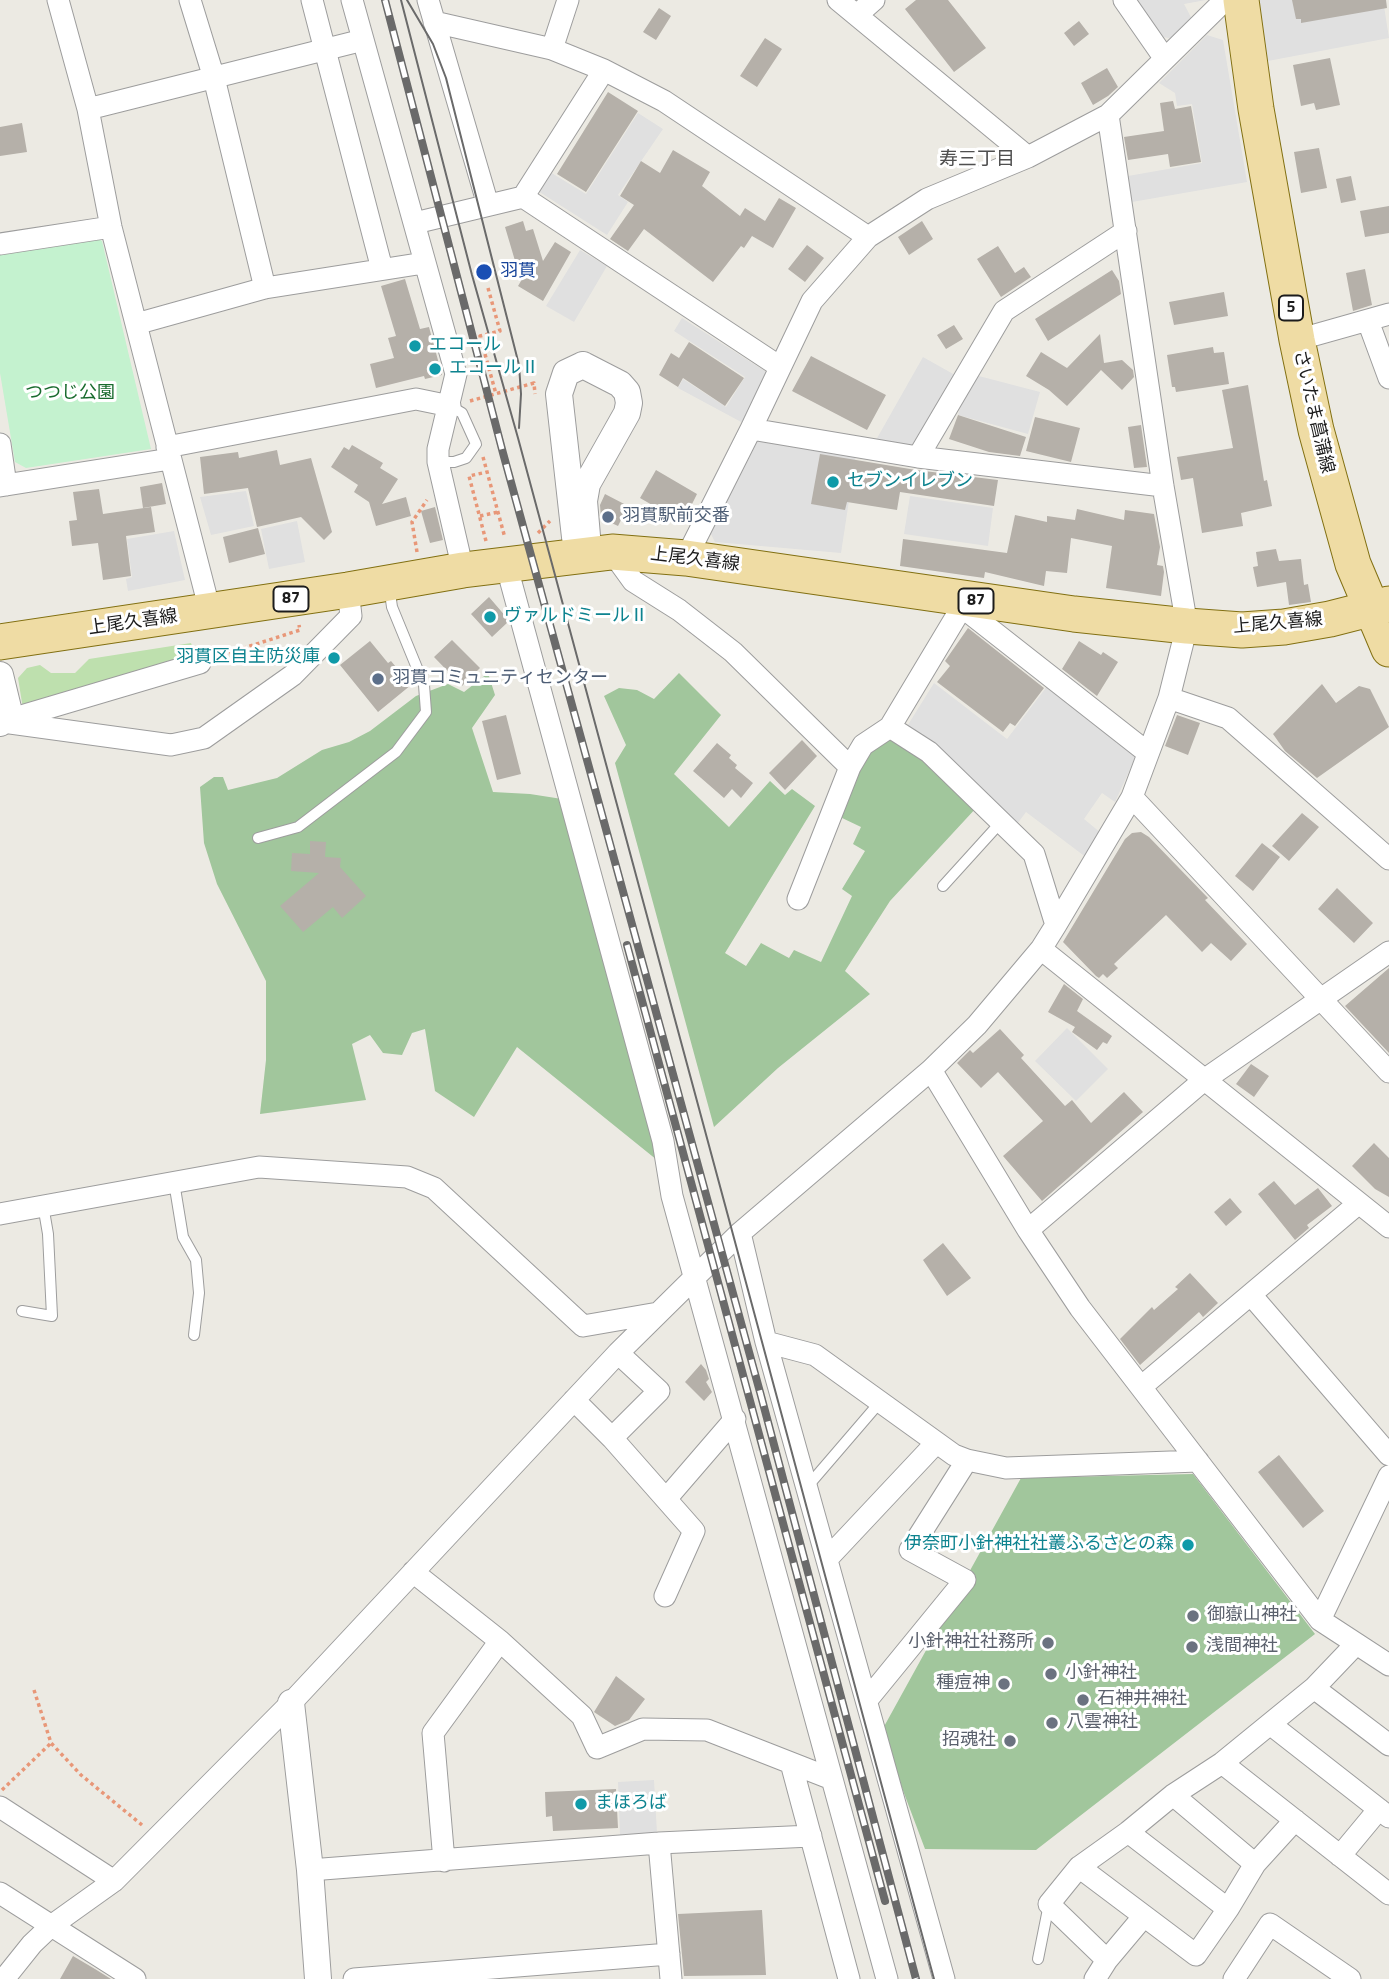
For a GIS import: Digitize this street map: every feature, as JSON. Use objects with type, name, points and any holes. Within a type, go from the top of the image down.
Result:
[{"type":"main road","name":"さいたま菖蒲線","points":[[1241,0],[1256,109],[1297,340],[1335,502],[1353,564],[1380,607],[1389,649]]},
{"type":"main road","name":"上尾久喜線","points":[[0,642],[389,583],[503,547],[686,558],[962,603],[1188,626],[1241,629],[1284,627],[1380,607]]},
{"type":"street","points":[[58,0],[88,108],[111,227],[210,611]]},
{"type":"street","points":[[190,0],[214,78],[265,288]]},
{"type":"street","points":[[312,0],[382,270]]},
{"type":"street","points":[[352,0],[456,374],[459,404],[438,449],[438,462],[470,557]]},
{"type":"street","points":[[428,0],[488,205]]},
{"type":"street","points":[[552,48],[568,0]]},
{"type":"street","points":[[838,0],[1028,157]]},
{"type":"street","points":[[857,15],[874,0]]},
{"type":"street","points":[[1124,0],[1166,59]]},
{"type":"street","points":[[686,558],[812,301],[868,237],[927,199],[1028,157],[1108,115],[1225,0]]},
{"type":"street","points":[[434,22],[552,48],[604,70],[664,101],[868,237]]},
{"type":"street","points":[[88,108],[363,40]]},
{"type":"street","points":[[415,223],[523,197],[604,70]]},
{"type":"street","points":[[4,1979],[24,1953],[51,1926],[114,1881],[291,1703],[618,1353],[695,1276],[740,1233],[931,1070],[976,1026],[1041,949],[1132,797],[1169,698],[1188,626],[1163,486],[1108,115]]},
{"type":"street","points":[[523,197],[780,367]]},
{"type":"street","points":[[0,244],[111,227]]},
{"type":"street","points":[[918,457],[1004,311],[1126,230]]},
{"type":"street","points":[[136,324],[265,288],[424,262]]},
{"type":"street","points":[[1297,340],[1389,314]]},
{"type":"street","points":[[1368,321],[1389,378]]},
{"type":"street","points":[[597,554],[587,536],[584,493],[627,413],[629,403],[627,392],[620,384],[583,365],[566,373],[559,394],[575,537],[597,554],[633,581],[679,610],[733,652],[849,767]]},
{"type":"street","points":[[0,444],[3,486],[416,399],[459,404]]},
{"type":"street","points":[[564,429],[580,443],[605,452]]},
{"type":"street","points":[[751,429],[918,457],[1163,486]]},
{"type":"street","points":[[503,547],[663,1140],[672,1195],[887,1979]]},
{"type":"street","points":[[1,723],[171,745],[204,738],[293,675],[351,616],[348,590]]},
{"type":"street","points":[[798,899],[849,767],[863,746],[890,727],[962,603],[1149,753]]},
{"type":"street","points":[[1,723],[200,663]]},
{"type":"street","points":[[0,675],[8,708],[1,723]]},
{"type":"street","points":[[1169,698],[1228,718],[1389,859]]},
{"type":"street","points":[[890,727],[929,752],[1034,853],[1056,925]]},
{"type":"street","points":[[1132,797],[1389,1072]]},
{"type":"street","points":[[1041,949],[1389,1227]]},
{"type":"street","points":[[1028,1230],[1205,1080],[1389,952]]},
{"type":"street","points":[[931,1070],[1028,1230],[1080,1308],[1321,1620],[1389,1665]]},
{"type":"street","points":[[0,1214],[259,1167],[407,1177],[434,1188],[583,1326],[658,1314]]},
{"type":"street","points":[[1141,1387],[1359,1203]]},
{"type":"street","points":[[740,1233],[766,1342],[944,1979]]},
{"type":"street","points":[[1252,1296],[1389,1455]]},
{"type":"street","points":[[766,1342],[815,1355],[936,1443],[967,1460],[1006,1468],[1198,1461]]},
{"type":"street","points":[[612,1438],[659,1391],[618,1353]]},
{"type":"street","points":[[574,1400],[612,1438],[694,1531],[665,1596]]},
{"type":"street","points":[[666,1499],[735,1419]]},
{"type":"street","points":[[827,1559],[936,1443]]},
{"type":"street","points":[[867,1700],[965,1580],[910,1550],[967,1460]]},
{"type":"street","points":[[1321,1620],[1386,1490]]},
{"type":"street","points":[[413,1572],[500,1641],[582,1716],[597,1748],[643,1729],[707,1730],[832,1779]]},
{"type":"street","points":[[444,1861],[433,1733],[500,1641]]},
{"type":"street","points":[[1107,1960],[1049,1904],[1079,1867],[1173,1795],[1222,1763],[1314,1688],[1356,1644]]},
{"type":"street","points":[[1314,1688],[1389,1745]]},
{"type":"street","points":[[291,1703],[310,1870],[318,1979]]},
{"type":"street","points":[[1270,1724],[1384,1813],[1340,1856]]},
{"type":"street","points":[[791,1763],[849,1979]]},
{"type":"street","points":[[1222,1763],[1389,1894]]},
{"type":"street","points":[[1173,1795],[1255,1864]]},
{"type":"street","points":[[0,1807],[114,1881]]},
{"type":"street","points":[[1079,1867],[1196,1955],[1255,1864],[1296,1820]]},
{"type":"street","points":[[1128,1832],[1228,1909]]},
{"type":"street","points":[[310,1870],[659,1843],[811,1836]]},
{"type":"street","points":[[659,1843],[671,1979]]},
{"type":"street","points":[[0,1893],[135,1979]]},
{"type":"street","points":[[1095,1979],[1107,1960],[1144,1916]]},
{"type":"street","points":[[1234,1979],[1270,1924],[1350,1979]]},
{"type":"street","points":[[354,1979],[669,1954]]},
{"type":"lane","points":[[438,462],[454,462],[466,458],[475,444],[459,404]]},
{"type":"lane","points":[[258,838],[298,827],[396,752],[426,712],[424,685],[392,607],[389,583]]},
{"type":"lane","points":[[943,886],[1001,822]]},
{"type":"lane","points":[[174,1182],[183,1237],[196,1260],[199,1293],[194,1335]]},
{"type":"lane","points":[[22,1311],[52,1317],[48,1234],[43,1205]]},
{"type":"lane","points":[[807,1486],[880,1402]]},
{"type":"lane","points":[[1038,1959],[1049,1904]]},
{"type":"path","points":[[488,288],[500,331],[481,336],[496,394]]},
{"type":"path","points":[[459,404],[534,383],[536,397]]},
{"type":"path","points":[[481,448],[498,512],[503,547]]},
{"type":"path","points":[[487,472],[469,476],[480,516],[503,547]]},
{"type":"path","points":[[417,552],[412,522],[432,492]]},
{"type":"path","points":[[480,516],[498,512]]},
{"type":"path","points":[[534,536],[552,517]]},
{"type":"path","points":[[470,557],[503,547]]},
{"type":"path","points":[[200,663],[300,630],[298,621]]},
{"type":"path","points":[[34,1690],[51,1743],[81,1775],[157,1838]]},
{"type":"path","points":[[0,1791],[51,1743]]},
{"type":"green space","name":"つつじ公園","points":[[96,237],[102,241],[151,449],[26,468],[15,462],[0,373],[0,255]]},
{"type":"green space","points":[[191,643],[196,657],[23,709],[18,678],[27,668],[40,665],[51,673],[75,673],[89,659]]},
{"type":"green space","points":[[488,673],[495,695],[472,728],[493,792],[562,799],[656,1136],[657,1160],[517,1047],[474,1117],[435,1091],[425,1029],[412,1033],[402,1055],[383,1053],[370,1035],[352,1044],[366,1100],[260,1114],[266,1060],[266,981],[217,884],[204,843],[200,787],[214,777],[223,777],[228,790],[277,778],[322,750],[349,742],[370,731],[416,696],[448,684],[464,692]]},
{"type":"green space","points":[[679,673],[721,715],[674,774],[729,827],[770,781],[785,795],[792,789],[815,806],[725,953],[746,966],[761,943],[789,958],[794,950],[821,962],[852,896],[842,889],[865,851],[853,844],[861,827],[840,817],[858,761],[890,734],[927,758],[977,807],[890,901],[845,971],[870,994],[778,1068],[714,1127],[615,763],[626,745],[604,696],[619,688],[637,690],[654,699]]},
{"type":"green space","points":[[1193,1474],[1315,1634],[1036,1850],[925,1849],[881,1732],[1021,1478]]},
{"type":"shaded area","points":[[1137,0],[1206,0],[1184,4],[1193,21],[1174,39],[1163,37]]},
{"type":"shaded area","points":[[1257,0],[1383,0],[1389,38],[1268,61]]},
{"type":"shaded area","points":[[1207,35],[1223,40],[1247,182],[1132,202],[1128,176],[1202,163],[1192,104],[1177,106],[1175,93],[1159,83]]},
{"type":"shaded area","points":[[638,113],[663,129],[618,195],[628,202],[607,235],[538,191],[550,172],[586,194]]},
{"type":"shaded area","points":[[580,250],[607,266],[574,322],[546,306]]},
{"type":"shaded area","points":[[682,318],[768,373],[743,423],[678,388],[683,379],[726,407],[745,377],[674,331]]},
{"type":"shaded area","points":[[923,357],[955,375],[915,447],[876,440]]},
{"type":"shaded area","points":[[975,375],[1040,392],[1028,434],[958,415],[964,393]]},
{"type":"shaded area","points":[[757,438],[856,455],[841,553],[715,542],[708,528]]},
{"type":"shaded area","points":[[246,491],[254,526],[211,535],[200,497]]},
{"type":"shaded area","points":[[910,496],[993,508],[988,546],[904,534]]},
{"type":"shaded area","points":[[297,521],[305,562],[269,569],[261,529]]},
{"type":"shaded area","points":[[174,531],[185,580],[128,591],[126,579],[132,577],[127,539]]},
{"type":"shaded area","points":[[934,683],[1007,739],[1048,685],[1137,754],[1115,802],[1102,793],[1084,819],[1101,833],[1087,858],[1026,812],[1017,824],[906,728]]},
{"type":"shaded area","points":[[1067,1028],[1108,1069],[1076,1101],[1035,1061]]},
{"type":"shaded area","points":[[654,1780],[657,1833],[620,1835],[618,1782]]},
{"type":"building","points":[[916,0],[948,0],[986,48],[954,72],[905,9]]},
{"type":"building","points":[[1292,0],[1386,0],[1387,8],[1301,23],[1301,19],[1296,19]]},
{"type":"building","points":[[659,8],[671,16],[656,40],[643,32]]},
{"type":"building","points":[[1079,21],[1089,34],[1074,46],[1064,33]]},
{"type":"building","points":[[765,38],[782,49],[757,87],[740,76]]},
{"type":"building","points":[[1330,58],[1340,105],[1316,110],[1314,103],[1301,106],[1293,65]]},
{"type":"building","points":[[1107,68],[1118,87],[1093,105],[1081,83]]},
{"type":"building","points":[[608,92],[638,111],[586,192],[557,174]]},
{"type":"building","points":[[1173,101],[1175,109],[1191,106],[1201,162],[1170,167],[1168,154],[1128,160],[1124,137],[1164,131],[1160,103]]},
{"type":"building","points":[[22,123],[27,152],[0,156],[0,127]]},
{"type":"building","points":[[1319,148],[1327,188],[1301,193],[1294,152]]},
{"type":"building","points":[[673,150],[710,172],[702,186],[740,216],[745,208],[765,221],[779,198],[796,208],[773,248],[752,236],[713,282],[644,229],[628,251],[610,239],[634,205],[620,196],[641,161],[660,173]]},
{"type":"building","points":[[1351,176],[1356,200],[1341,203],[1336,179]]},
{"type":"building","points":[[1389,206],[1389,233],[1365,237],[1360,211]]},
{"type":"building","points":[[523,221],[526,231],[533,229],[543,261],[555,242],[571,252],[543,301],[518,286],[521,281],[505,227]]},
{"type":"building","points":[[922,221],[933,239],[909,255],[898,237]]},
{"type":"building","points":[[807,245],[824,258],[805,282],[788,269]]},
{"type":"building","points":[[998,246],[1015,273],[1024,267],[1031,277],[1001,297],[977,259]]},
{"type":"building","points":[[1365,269],[1372,305],[1353,311],[1346,273]]},
{"type":"building","points":[[1112,270],[1119,281],[1121,294],[1048,341],[1035,319]]},
{"type":"building","points":[[405,279],[420,329],[429,327],[442,375],[425,379],[424,376],[376,388],[370,364],[394,358],[388,338],[396,336],[381,286]]},
{"type":"building","points":[[1224,292],[1228,316],[1174,325],[1169,302]]},
{"type":"building","points":[[954,325],[963,339],[946,349],[937,335]]},
{"type":"building","points":[[1100,334],[1104,363],[1122,360],[1133,370],[1134,377],[1122,390],[1101,370],[1067,406],[1049,390],[1026,376],[1041,352],[1067,368]]},
{"type":"building","points":[[689,342],[744,378],[725,406],[683,378],[678,387],[659,375],[671,353],[679,358]]},
{"type":"building","points":[[1213,347],[1214,353],[1224,352],[1229,384],[1176,392],[1175,387],[1172,387],[1167,355]]},
{"type":"building","points":[[811,356],[886,395],[867,430],[792,391]]},
{"type":"building","points":[[1248,385],[1264,481],[1267,480],[1272,506],[1241,513],[1243,526],[1202,533],[1193,478],[1181,480],[1177,457],[1233,448],[1222,390]]},
{"type":"building","points":[[958,415],[1026,437],[1020,456],[989,452],[949,439]]},
{"type":"building","points":[[1035,417],[1080,428],[1071,462],[1026,451]]},
{"type":"building","points":[[1141,425],[1147,467],[1134,468],[1128,427]]},
{"type":"building","points":[[352,445],[383,463],[380,468],[398,479],[382,504],[406,497],[411,516],[376,526],[369,502],[354,492],[358,485],[331,467],[344,447],[349,450]]},
{"type":"building","points":[[277,450],[280,465],[311,458],[332,532],[324,540],[301,517],[257,527],[248,488],[204,494],[200,457],[238,452],[239,458]]},
{"type":"building","points":[[820,454],[998,480],[994,506],[900,492],[897,510],[847,502],[845,510],[811,504]]},
{"type":"building","points":[[656,470],[697,494],[691,506],[694,508],[685,524],[640,498]]},
{"type":"building","points":[[162,483],[166,504],[143,508],[140,487]]},
{"type":"building","points":[[99,489],[103,514],[151,507],[155,532],[126,536],[131,576],[103,580],[98,543],[72,546],[69,521],[77,520],[73,492]]},
{"type":"building","points":[[605,494],[628,506],[618,526],[601,518],[600,505]]},
{"type":"building","points":[[435,507],[443,540],[430,543],[421,511]]},
{"type":"building","points":[[1077,509],[1124,520],[1125,510],[1154,514],[1160,547],[1157,565],[1163,566],[1164,572],[1161,596],[1106,588],[1112,546],[1071,538],[1067,573],[1046,571],[1044,586],[985,572],[984,578],[900,566],[903,539],[1007,553],[1015,515],[1047,522],[1047,516],[1075,520]]},
{"type":"building","points":[[258,528],[265,554],[229,563],[223,537]]},
{"type":"building","points":[[1276,549],[1279,561],[1301,559],[1304,585],[1308,584],[1311,602],[1289,605],[1286,582],[1257,587],[1253,567],[1258,566],[1256,552]]},
{"type":"building","name":"ヴァルドミールⅡ","points":[[489,597],[508,622],[492,637],[471,614]]},
{"type":"building","points":[[968,628],[1044,688],[1015,726],[1010,723],[1003,732],[937,682],[950,666],[945,661]]},
{"type":"building","points":[[452,640],[480,668],[462,686],[434,657]]},
{"type":"building","name":"羽貫コミュニティセンター","points":[[370,641],[411,685],[378,712],[340,665]]},
{"type":"building","points":[[1079,641],[1118,662],[1097,696],[1062,669]]},
{"type":"building","points":[[1322,684],[1336,703],[1359,686],[1370,689],[1389,727],[1317,778],[1285,751],[1273,734]]},
{"type":"building","points":[[506,715],[521,774],[497,780],[482,721]]},
{"type":"building","points":[[1177,715],[1200,723],[1188,755],[1165,746]]},
{"type":"building","points":[[802,740],[817,756],[785,790],[769,773]]},
{"type":"building","points":[[717,743],[731,755],[729,758],[737,765],[735,768],[753,783],[741,798],[732,789],[724,798],[693,771]]},
{"type":"building","points":[[1302,813],[1319,827],[1289,861],[1272,846]]},
{"type":"building","points":[[1141,832],[1208,898],[1205,900],[1247,944],[1231,961],[1211,943],[1202,952],[1166,915],[1114,964],[1118,968],[1107,978],[1103,974],[1099,978],[1096,976],[1063,942],[1125,839],[1132,833]]},
{"type":"building","points":[[310,841],[326,842],[325,857],[341,858],[340,867],[366,896],[342,918],[333,907],[303,932],[280,906],[319,873],[291,871],[292,853],[310,854]]},
{"type":"building","points":[[1262,843],[1280,857],[1253,891],[1235,876]]},
{"type":"building","points":[[1337,888],[1373,923],[1354,943],[1318,909]]},
{"type":"building","points":[[1389,968],[1389,1053],[1345,1006]]},
{"type":"building","points":[[1064,984],[1083,999],[1077,1011],[1112,1036],[1107,1044],[1103,1042],[1097,1050],[1072,1032],[1075,1027],[1048,1012]]},
{"type":"building","points":[[1000,1029],[1024,1055],[1021,1058],[1065,1106],[1072,1100],[1091,1123],[1124,1092],[1143,1112],[1042,1201],[1003,1156],[1043,1121],[998,1072],[981,1088],[957,1063],[970,1050],[973,1053]]},
{"type":"building","points":[[1251,1064],[1269,1076],[1254,1097],[1236,1084]]},
{"type":"building","points":[[1374,1143],[1389,1158],[1389,1197],[1375,1189],[1352,1166]]},
{"type":"building","points":[[1274,1181],[1295,1205],[1318,1188],[1332,1206],[1307,1225],[1309,1228],[1295,1240],[1258,1194]]},
{"type":"building","points":[[1230,1198],[1242,1212],[1226,1226],[1214,1212]]},
{"type":"building","points":[[943,1243],[971,1278],[947,1296],[923,1260]]},
{"type":"building","points":[[1190,1273],[1218,1303],[1203,1317],[1199,1312],[1140,1365],[1120,1339],[1152,1307],[1154,1310],[1178,1289],[1175,1287]]},
{"type":"building","points":[[701,1364],[706,1370],[709,1379],[706,1382],[712,1392],[704,1401],[685,1382]]},
{"type":"building","points":[[1279,1455],[1324,1511],[1303,1528],[1258,1472]]},
{"type":"building","points":[[616,1676],[645,1699],[629,1720],[615,1726],[594,1712]]},
{"type":"building","name":"まほろば","points":[[616,1789],[618,1828],[553,1831],[552,1816],[546,1817],[545,1792]]},
{"type":"building","points":[[762,1910],[766,1975],[684,1976],[678,1914]]},
{"type":"building","points":[[73,1956],[95,1969],[111,1979],[60,1979]]},
{"type":"tram line","points":[[401,0],[472,275],[934,1979]]},
{"type":"tram line","points":[[407,0],[433,44],[446,78],[519,365],[519,428]]},
{"type":"railway","points":[[385,0],[503,453],[760,1392],[916,1979]]},
{"type":"railway","points":[[627,945],[885,1901]]},
{"type":"place","name":"羽貫","points":[[484,272]]},
{"type":"place","name":"エコール","points":[[415,346]]},
{"type":"place","name":"エコールⅡ","points":[[435,369]]},
{"type":"place","name":"セブンイレブン","points":[[833,482]]},
{"type":"place","name":"羽貫駅前交番","points":[[608,517]]},
{"type":"place","name":"ヴァルドミールⅡ","points":[[490,617]]},
{"type":"place","name":"羽貫区自主防災庫","points":[[334,658]]},
{"type":"place","name":"羽貫コミュニティセンター","points":[[378,679]]},
{"type":"place","name":"伊奈町小針神社社叢ふるさとの森","points":[[1188,1545]]},
{"type":"place","name":"御嶽山神社","points":[[1193,1616]]},
{"type":"place","name":"小針神社社務所","points":[[1048,1643]]},
{"type":"place","name":"浅間神社","points":[[1192,1647]]},
{"type":"place","name":"小針神社","points":[[1051,1674]]},
{"type":"place","name":"種痘神","points":[[1004,1684]]},
{"type":"place","name":"石神井神社","points":[[1083,1700]]},
{"type":"place","name":"八雲神社","points":[[1052,1723]]},
{"type":"place","name":"招魂社","points":[[1010,1741]]},
{"type":"place","name":"まほろば","points":[[581,1804]]},
{"type":"district","name":"寿三丁目","points":[[977,160]]}]
